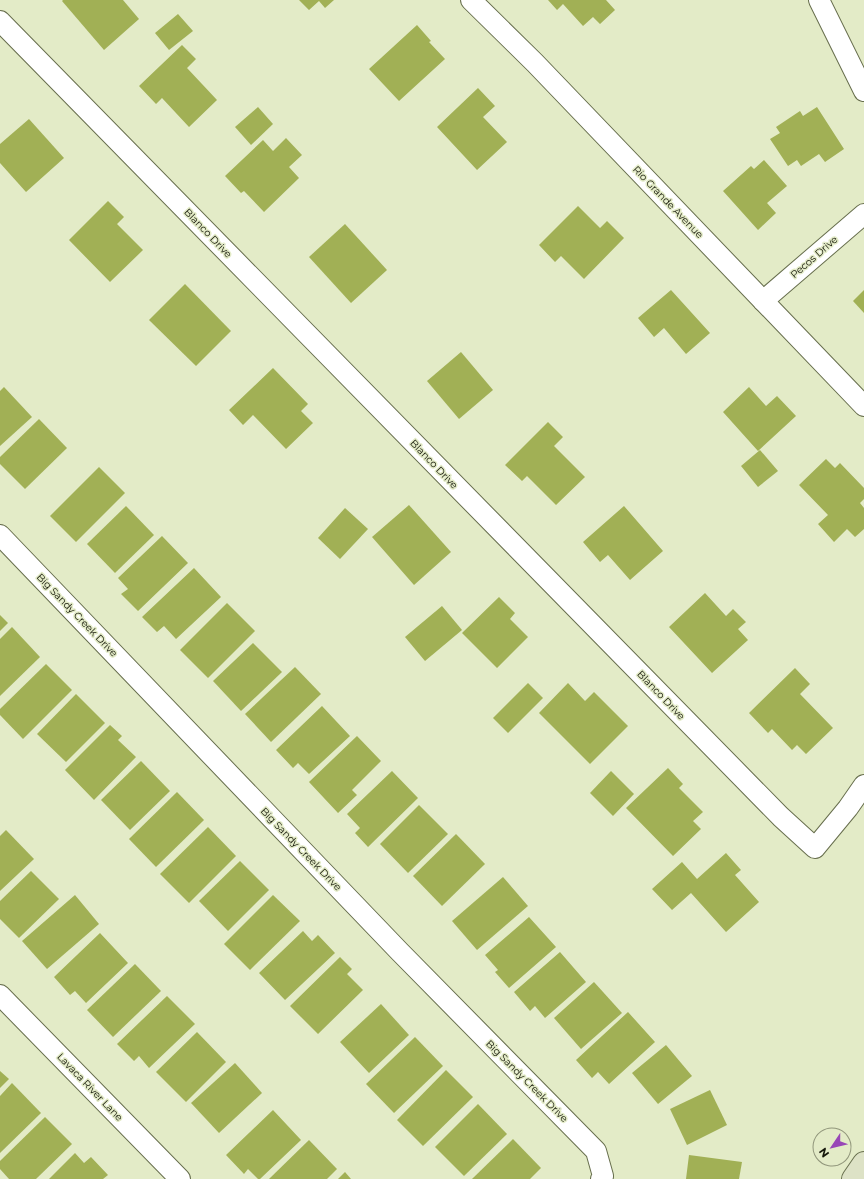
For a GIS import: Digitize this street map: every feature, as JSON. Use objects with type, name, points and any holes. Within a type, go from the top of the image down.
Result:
[{"type":"main road","points":[[853,1179],[864,1163]]},
{"type":"street","name":"Rio Grande Avenue","points":[[471,0],[535,63],[864,406]]},
{"type":"street","points":[[818,0],[864,91]]},
{"type":"street","name":"Blanco Drive","points":[[0,21],[775,811],[815,848],[848,808],[864,785]]},
{"type":"street","name":"Pecos Drive","points":[[763,301],[864,214]]},
{"type":"street","name":"Big Sandy Creek Drive","points":[[0,535],[400,952],[596,1151],[601,1171]]},
{"type":"street","name":"Lavaca River Lane","points":[[0,995],[180,1179]]},
{"type":"building","points":[[123,0],[139,19],[104,50],[62,1]]},
{"type":"building","points":[[299,0],[334,0],[325,8],[319,1],[309,10]]},
{"type":"building","points":[[548,0],[606,0],[615,10],[600,24],[593,17],[583,26],[563,4],[557,10]]},
{"type":"building","points":[[178,14],[193,31],[169,50],[155,33]]},
{"type":"building","points":[[417,25],[431,41],[429,42],[445,59],[399,101],[369,69]]},
{"type":"building","points":[[182,45],[196,59],[187,68],[217,100],[189,127],[162,98],[156,104],[139,86]]},
{"type":"building","points":[[478,88],[495,106],[483,117],[507,142],[477,170],[437,127]]},
{"type":"building","points":[[258,107],[273,124],[251,145],[235,127]]},
{"type":"building","points":[[817,107],[844,149],[825,162],[819,154],[801,166],[797,160],[788,166],[770,139],[780,133],[776,127],[800,111],[803,116]]},
{"type":"building","points":[[29,119],[64,158],[26,192],[0,163],[0,144]]},
{"type":"building","points":[[286,138],[302,155],[289,167],[299,178],[264,212],[244,191],[241,193],[225,176],[263,140],[273,151]]},
{"type":"building","points":[[764,160],[787,186],[767,203],[776,213],[758,230],[723,191],[751,166],[754,169]]},
{"type":"building","points":[[108,201],[124,217],[117,224],[143,250],[110,282],[69,240]]},
{"type":"building","points":[[578,206],[600,228],[607,221],[624,238],[584,279],[561,256],[555,262],[539,245]]},
{"type":"building","points":[[345,224],[387,270],[351,303],[309,257]]},
{"type":"building","points":[[185,284],[231,331],[196,366],[149,320]]},
{"type":"building","points":[[671,290],[710,333],[686,354],[664,328],[654,337],[638,318]]},
{"type":"building","points":[[864,290],[864,313],[853,301]]},
{"type":"building","points":[[461,352],[493,390],[459,419],[427,381]]},
{"type":"building","points":[[273,368],[308,404],[301,411],[313,423],[286,449],[253,415],[243,425],[229,410]]},
{"type":"building","points":[[4,387],[32,417],[0,446],[0,391]]},
{"type":"building","points":[[749,387],[766,406],[777,396],[796,416],[758,451],[723,412]]},
{"type":"building","points":[[39,419],[67,448],[25,489],[0,464],[0,457]]},
{"type":"building","points":[[548,422],[563,437],[554,446],[585,477],[556,505],[527,476],[522,481],[505,465]]},
{"type":"building","points":[[760,450],[778,471],[758,487],[741,466]]},
{"type":"building","points":[[826,459],[835,468],[840,463],[864,488],[864,499],[860,503],[864,508],[864,529],[855,537],[847,529],[834,542],[818,524],[828,515],[799,485]]},
{"type":"building","points":[[99,467],[125,493],[76,542],[50,516]]},
{"type":"building","points":[[409,505],[451,552],[414,585],[372,537]]},
{"type":"building","points":[[126,506],[154,535],[115,573],[87,544]]},
{"type":"building","points":[[624,506],[663,551],[630,580],[608,555],[600,562],[583,542]]},
{"type":"building","points":[[345,508],[368,529],[340,559],[318,538]]},
{"type":"building","points":[[162,536],[188,563],[138,611],[121,594],[128,589],[118,578]]},
{"type":"building","points":[[194,568],[221,597],[176,639],[164,626],[157,632],[142,617]]},
{"type":"building","points":[[705,593],[726,616],[733,609],[746,622],[738,629],[748,640],[712,673],[669,627]]},
{"type":"building","points":[[499,597],[515,613],[510,619],[528,637],[497,668],[462,633]]},
{"type":"building","points":[[227,603],[255,631],[208,678],[180,650]]},
{"type":"building","points":[[442,606],[462,630],[425,661],[405,637]]},
{"type":"building","points":[[0,615],[8,623],[0,631]]},
{"type":"building","points":[[12,627],[40,657],[0,696],[0,639]]},
{"type":"building","points":[[253,643],[282,672],[241,711],[213,681]]},
{"type":"building","points":[[46,664],[72,690],[23,739],[0,715],[0,709]]},
{"type":"building","points":[[295,667],[321,694],[271,742],[245,714]]},
{"type":"building","points":[[795,668],[810,684],[800,694],[833,728],[806,754],[797,745],[792,750],[772,729],[768,733],[749,713]]},
{"type":"building","points":[[528,683],[543,698],[508,733],[493,718]]},
{"type":"building","points":[[568,683],[585,701],[594,692],[628,726],[590,764],[539,713]]},
{"type":"building","points":[[76,694],[105,723],[66,762],[37,734]]},
{"type":"building","points":[[322,706],[350,736],[309,774],[298,763],[293,768],[276,750]]},
{"type":"building","points":[[110,725],[122,736],[118,740],[136,757],[94,800],[65,770]]},
{"type":"building","points":[[357,736],[381,761],[352,790],[357,795],[338,813],[309,782]]},
{"type":"building","points":[[141,761],[170,791],[130,830],[101,800]]},
{"type":"building","points":[[668,768],[683,784],[679,788],[703,812],[693,821],[701,829],[673,856],[626,808]]},
{"type":"building","points":[[392,771],[418,798],[368,847],[355,833],[360,828],[347,814]]},
{"type":"building","points":[[611,771],[634,794],[613,816],[590,793]]},
{"type":"building","points":[[177,792],[204,820],[156,867],[129,839]]},
{"type":"building","points":[[419,805],[448,834],[408,873],[380,844]]},
{"type":"building","points":[[208,827],[236,856],[189,903],[160,874]]},
{"type":"building","points":[[6,830],[34,859],[0,891],[0,836]]},
{"type":"building","points":[[456,834],[485,864],[442,906],[413,876]]},
{"type":"building","points":[[726,853],[741,870],[735,875],[759,902],[726,932],[691,893],[672,910],[652,889],[682,862],[697,879]]},
{"type":"building","points":[[240,861],[269,890],[228,931],[199,901]]},
{"type":"building","points":[[31,871],[59,899],[19,938],[0,919],[0,901]]},
{"type":"building","points":[[503,877],[528,906],[477,950],[452,921]]},
{"type":"building","points":[[75,895],[99,924],[47,969],[22,941]]},
{"type":"building","points":[[273,895],[300,921],[250,970],[224,944]]},
{"type":"building","points":[[529,917],[556,947],[509,988],[495,972],[498,970],[485,955]]},
{"type":"building","points":[[303,931],[312,941],[318,935],[335,953],[285,1000],[259,973]]},
{"type":"building","points":[[100,933],[128,963],[86,1003],[75,991],[70,995],[54,977]]},
{"type":"building","points":[[560,952],[586,982],[545,1018],[535,1006],[530,1011],[514,992]]},
{"type":"building","points":[[340,957],[352,969],[347,974],[363,990],[318,1034],[290,1006]]},
{"type":"building","points":[[135,964],[161,991],[113,1037],[87,1010]]},
{"type":"building","points":[[594,982],[622,1013],[581,1049],[554,1018]]},
{"type":"building","points":[[167,996],[195,1024],[149,1068],[139,1056],[134,1061],[117,1044]]},
{"type":"building","points":[[381,1004],[409,1035],[369,1073],[340,1042]]},
{"type":"building","points":[[628,1012],[655,1042],[609,1084],[598,1072],[592,1078],[576,1060]]},
{"type":"building","points":[[197,1032],[226,1062],[186,1102],[156,1072]]},
{"type":"building","points":[[415,1037],[443,1066],[394,1113],[366,1084]]},
{"type":"building","points":[[666,1045],[692,1076],[658,1104],[632,1073]]},
{"type":"building","points":[[235,1063],[262,1093],[219,1133],[191,1103]]},
{"type":"building","points":[[446,1070],[473,1097],[423,1146],[397,1120]]},
{"type":"building","points":[[0,1071],[9,1079],[0,1088]]},
{"type":"building","points":[[12,1083],[41,1113],[0,1153],[0,1096]]},
{"type":"building","points":[[710,1090],[727,1125],[687,1145],[670,1109]]},
{"type":"building","points":[[478,1104],[507,1134],[464,1176],[435,1147]]},
{"type":"building","points":[[273,1110],[301,1140],[260,1179],[258,1179],[248,1169],[244,1174],[226,1155]]},
{"type":"building","points":[[45,1117],[72,1144],[36,1179],[9,1179],[0,1169],[0,1161]]},
{"type":"building","points":[[513,1139],[541,1168],[530,1179],[472,1179]]},
{"type":"building","points":[[309,1140],[337,1169],[327,1179],[269,1179]]},
{"type":"building","points":[[75,1153],[84,1163],[91,1157],[108,1175],[103,1179],[49,1179]]},
{"type":"building","points":[[689,1155],[742,1162],[739,1179],[686,1179]]},
{"type":"building","points":[[345,1172],[351,1179],[338,1179]]}]
